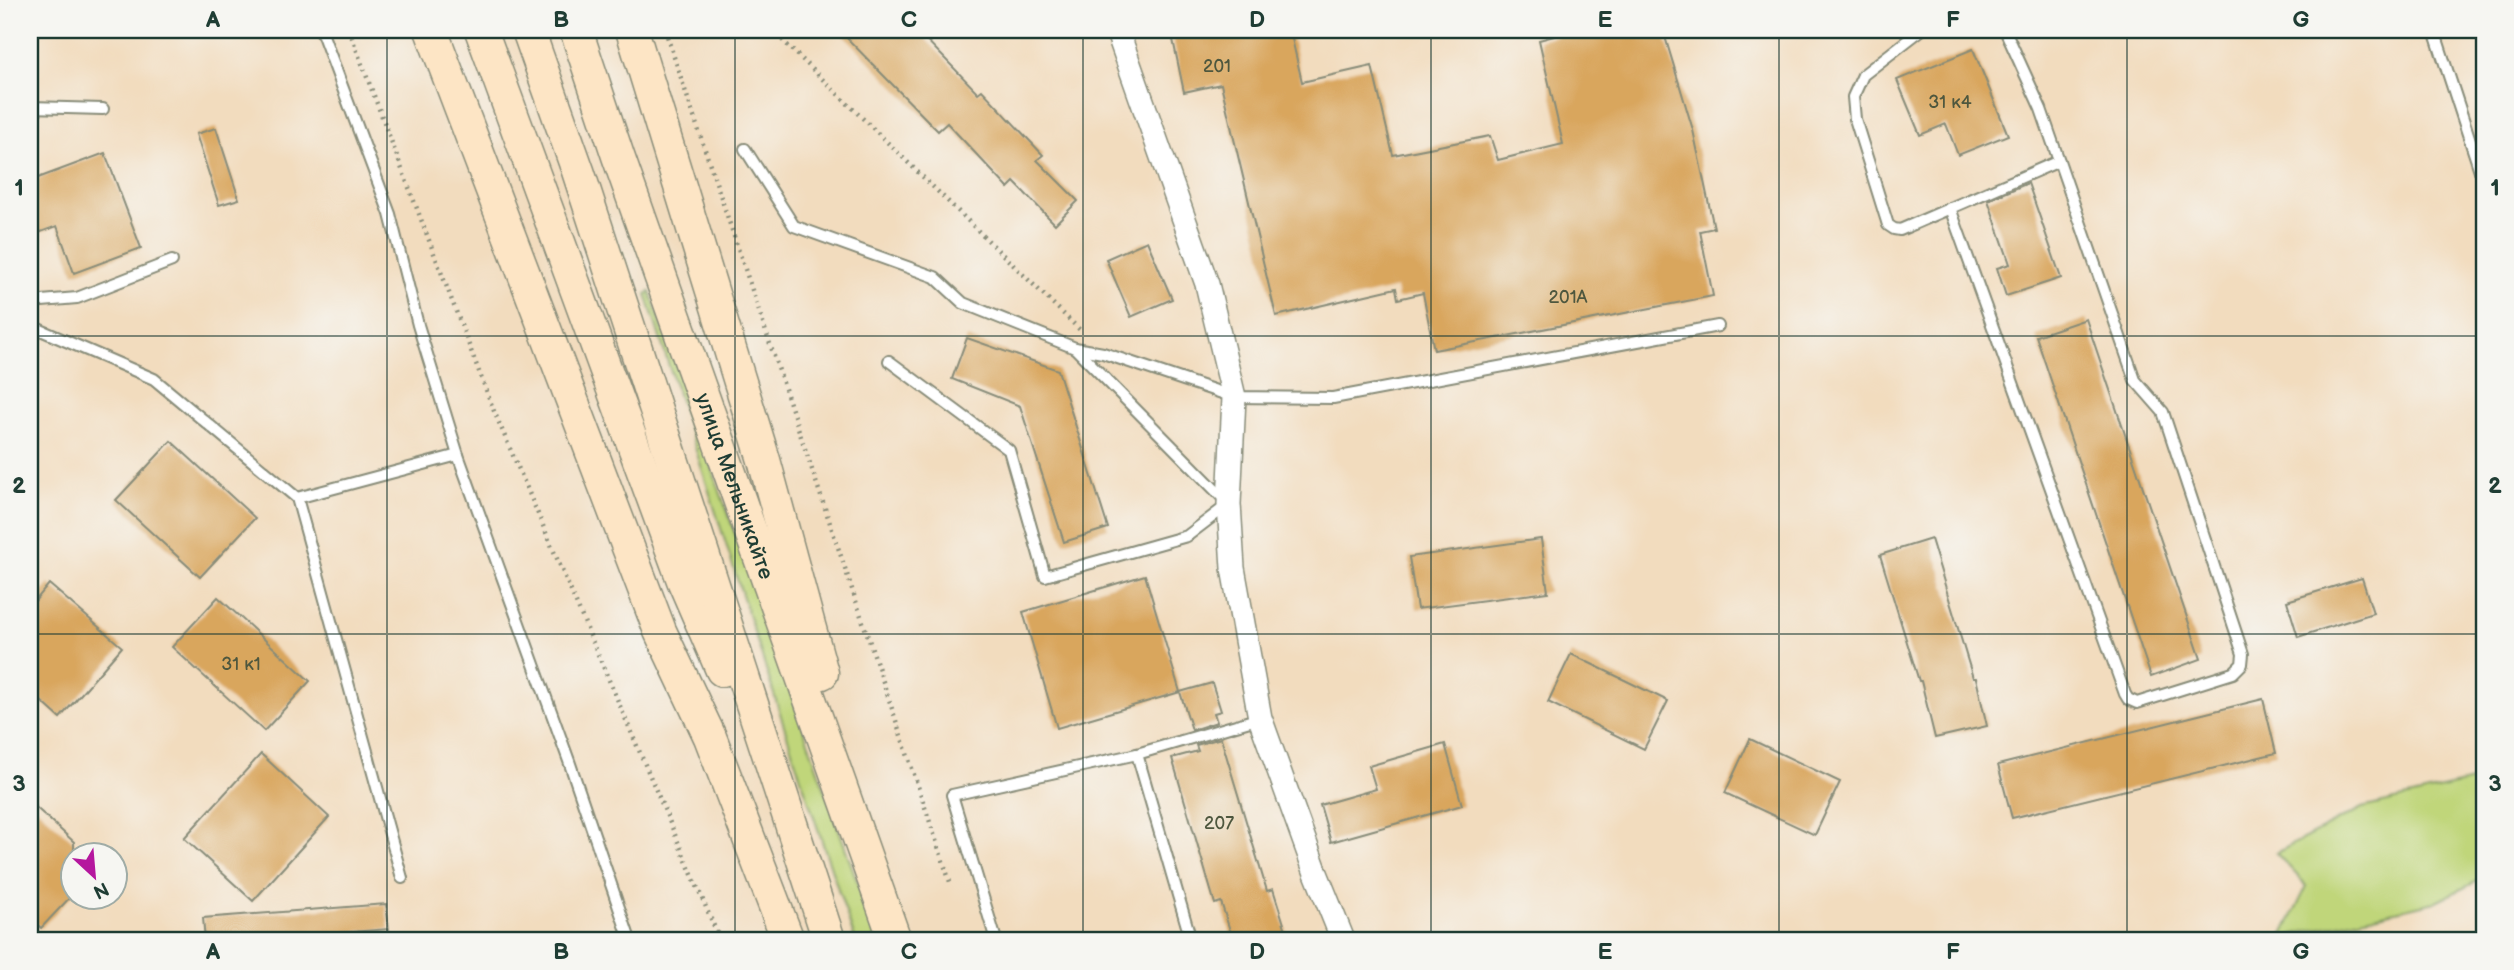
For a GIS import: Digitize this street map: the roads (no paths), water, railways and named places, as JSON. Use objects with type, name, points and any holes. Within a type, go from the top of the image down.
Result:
[{"type":"main road","points":[[431,30],[660,631],[710,737],[789,940]]},
{"type":"main road","points":[[481,30],[682,580],[793,834]]},
{"type":"main road","points":[[528,30],[578,171],[829,940]]},
{"type":"main road","name":"улица Мельникайте","points":[[576,30],[895,940]]},
{"type":"main road","points":[[632,30],[764,460],[830,701],[852,811]]},
{"type":"street","points":[[1117,30],[1208,284],[1234,397],[1229,504],[1233,568],[1259,718],[1343,940]]},
{"type":"lane","points":[[321,30],[390,214],[418,325],[458,455],[569,761],[630,940]]},
{"type":"lane","points":[[1921,30],[1863,75],[1853,97],[1854,119],[1888,225],[1900,230],[2059,161]]},
{"type":"lane","points":[[1950,208],[2124,694],[2137,703],[2233,673],[2242,664],[2243,654],[2163,412],[2135,380],[2041,109],[2005,30]]},
{"type":"lane","points":[[2434,30],[2484,183]]},
{"type":"lane","points":[[30,107],[103,109]]},
{"type":"lane","points":[[745,149],[794,226],[935,277],[963,303],[1075,348],[1103,353],[1234,397],[1333,398],[1718,326]]},
{"type":"lane","points":[[30,302],[77,298],[172,261]]},
{"type":"lane","points":[[30,330],[36,328],[154,379],[297,498],[402,878]]},
{"type":"lane","points":[[889,362],[1009,450],[1045,576],[1187,536],[1229,504],[1075,348]]},
{"type":"lane","points":[[297,498],[458,455]]},
{"type":"lane","points":[[996,940],[952,795],[1137,754],[1259,718]]},
{"type":"lane","points":[[1137,754],[1191,940]]}]
